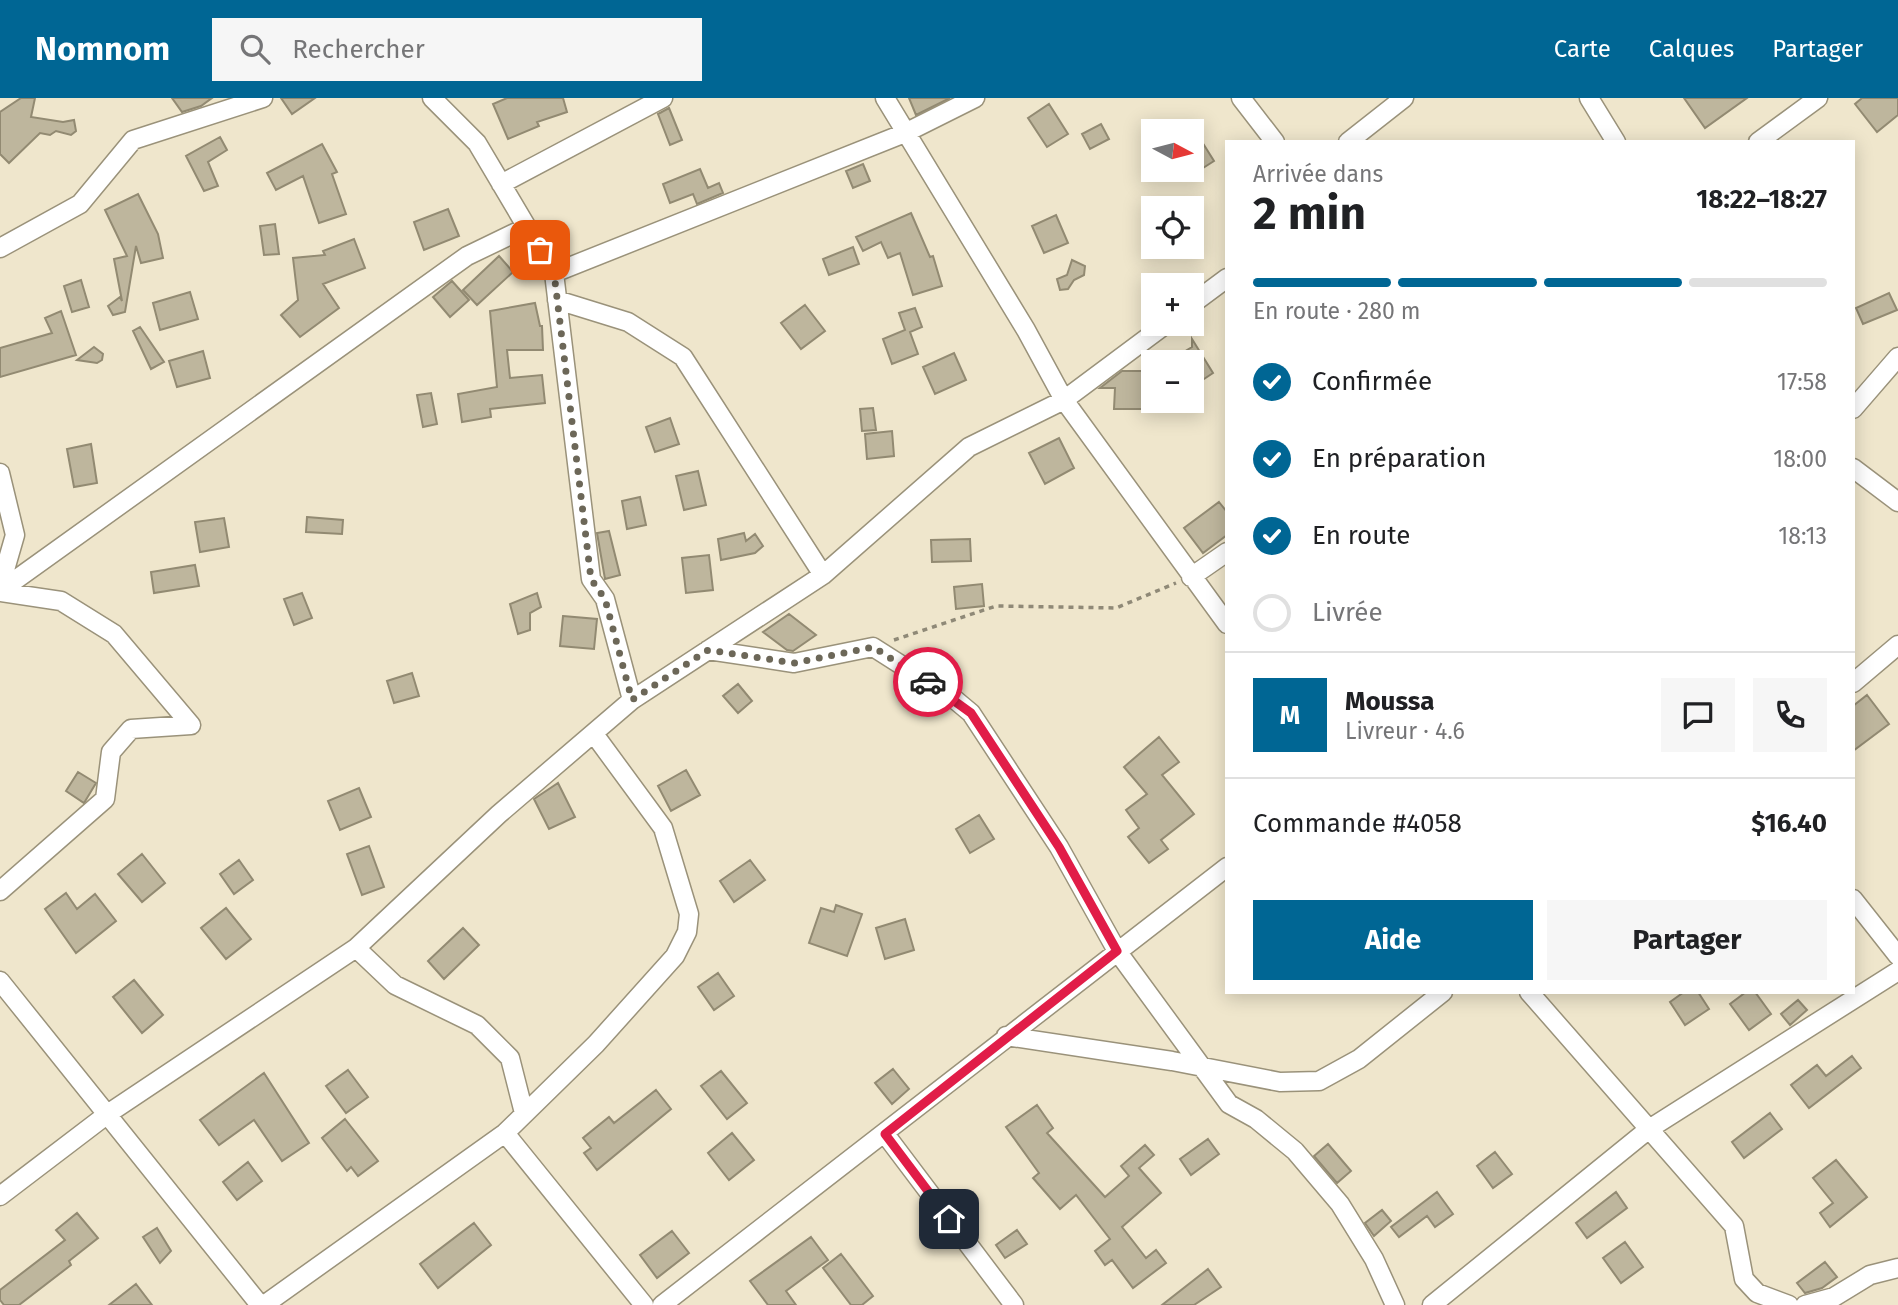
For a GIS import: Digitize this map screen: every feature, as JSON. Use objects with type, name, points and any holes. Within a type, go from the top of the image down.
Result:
[{"type":"street","points":[[0,248],[80,204],[133,140],[263,98]]},
{"type":"street","points":[[432,98],[477,143],[554,273],[591,579],[605,599],[632,700]]},
{"type":"street","points":[[501,184],[663,98]]},
{"type":"street","points":[[885,98],[1026,330],[1064,400],[1225,621]]},
{"type":"street","points":[[554,273],[905,133],[975,98]]},
{"type":"street","points":[[1241,98],[1273,140]]},
{"type":"street","points":[[1351,140],[1404,98]]},
{"type":"street","points":[[1589,98],[1615,140]]},
{"type":"street","points":[[1761,140],[1818,98]]},
{"type":"street","points":[[0,590],[467,256],[527,228]]},
{"type":"street","points":[[1204,295],[1225,279]]},
{"type":"street","points":[[557,300],[628,322],[683,357],[823,575]]},
{"type":"street","points":[[0,1196],[109,1113],[356,948],[499,814],[632,700],[823,575],[969,447],[1064,400],[1150,336]]},
{"type":"street","points":[[1855,407],[1898,357]]},
{"type":"street","points":[[1855,470],[1898,502]]},
{"type":"street","points":[[0,473],[15,535],[0,590]]},
{"type":"street","points":[[1191,577],[1225,553]]},
{"type":"street","points":[[0,590],[61,601],[114,634],[191,725],[131,729],[111,752],[104,799],[0,891]]},
{"type":"street","points":[[1855,681],[1898,645]]},
{"type":"street","points":[[708,650],[794,663],[873,647],[953,698],[971,713],[1059,847],[1117,951],[1229,1104],[1256,1119],[1296,1151],[1340,1204],[1374,1259],[1395,1305]]},
{"type":"street","points":[[0,981],[262,1305],[505,1133],[597,1044],[675,956],[687,932],[689,914],[663,828],[594,734]]},
{"type":"street","points":[[662,1305],[1225,869]]},
{"type":"street","points":[[1855,902],[1898,956]]},
{"type":"street","points":[[356,948],[395,985],[477,1025],[510,1058],[524,1113]]},
{"type":"street","points":[[1432,1305],[1649,1129],[1898,971]]},
{"type":"street","points":[[1006,1036],[1280,1082],[1319,1081],[1359,1059],[1440,994]]},
{"type":"street","points":[[1531,994],[1734,1226],[1744,1279],[1757,1293],[1788,1305]]},
{"type":"street","points":[[505,1133],[644,1305]]},
{"type":"street","points":[[885,1134],[1014,1305]]},
{"type":"street","points":[[1805,1305],[1834,1297],[1870,1275],[1898,1268]]},
{"type":"path","points":[[873,647],[996,606],[1116,608],[1191,577]]},
{"type":"building","points":[[21,98],[35,98],[31,117],[63,122],[74,120],[76,131],[71,135],[56,131],[50,135],[40,133],[9,163],[0,154],[0,112]]},
{"type":"building","points":[[172,98],[212,98],[201,106],[182,112]]},
{"type":"building","points":[[281,98],[315,98],[292,114]]},
{"type":"building","points":[[507,98],[563,98],[567,112],[537,122],[539,126],[508,139],[493,104]]},
{"type":"building","points":[[909,98],[950,98],[916,115]]},
{"type":"building","points":[[1684,98],[1747,98],[1705,128]]},
{"type":"building","points":[[1862,98],[1898,98],[1898,115],[1877,132],[1855,104]]},
{"type":"building","points":[[1049,104],[1068,134],[1047,147],[1028,118]]},
{"type":"building","points":[[669,108],[682,140],[670,145],[658,114]]},
{"type":"building","points":[[1101,124],[1109,139],[1090,149],[1082,134]]},
{"type":"building","points":[[220,137],[227,150],[208,162],[218,186],[204,191],[186,156]]},
{"type":"building","points":[[322,144],[337,172],[332,174],[346,214],[319,223],[303,176],[276,190],[267,173]]},
{"type":"building","points":[[1204,145],[1214,161],[1204,167]]},
{"type":"building","points":[[863,164],[870,181],[853,188],[846,171]]},
{"type":"building","points":[[700,169],[708,188],[719,183],[723,193],[697,204],[693,194],[670,203],[663,184]]},
{"type":"building","points":[[138,194],[158,234],[163,258],[141,263],[136,246],[125,312],[113,315],[108,306],[120,297],[122,301],[114,259],[127,256],[105,210]]},
{"type":"building","points":[[448,209],[459,236],[424,250],[414,222]]},
{"type":"building","points":[[911,213],[930,257],[933,256],[942,286],[913,295],[900,253],[888,258],[881,242],[863,251],[856,237]]},
{"type":"building","points":[[1056,215],[1068,243],[1044,253],[1032,226]]},
{"type":"building","points":[[275,224],[279,254],[264,255],[260,226]]},
{"type":"building","points":[[354,239],[365,268],[323,284],[339,308],[300,337],[281,315],[298,300],[293,258],[325,255],[323,251]]},
{"type":"building","points":[[853,247],[859,264],[829,275],[823,259]]},
{"type":"building","points":[[499,256],[513,272],[477,305],[463,290]]},
{"type":"building","points":[[1072,260],[1085,266],[1084,275],[1074,280],[1068,289],[1060,290],[1057,279],[1067,275]]},
{"type":"building","points":[[81,280],[89,307],[72,312],[64,286]]},
{"type":"building","points":[[452,281],[469,300],[450,317],[433,297]]},
{"type":"building","points":[[190,292],[198,319],[160,330],[153,303]]},
{"type":"building","points":[[1889,293],[1897,310],[1863,324],[1856,308]]},
{"type":"building","points":[[535,303],[542,326],[543,350],[507,350],[510,378],[542,375],[545,403],[490,409],[491,417],[462,422],[458,394],[497,387],[490,311]]},
{"type":"building","points":[[805,305],[825,331],[801,349],[781,323]]},
{"type":"building","points":[[915,308],[922,327],[910,332],[918,354],[892,364],[883,339],[905,330],[899,313]]},
{"type":"building","points":[[61,311],[76,355],[0,377],[0,348],[52,333],[45,318]]},
{"type":"building","points":[[140,327],[164,362],[151,369],[133,331]]},
{"type":"building","points":[[1192,339],[1199,350],[1187,350],[1192,347]]},
{"type":"building","points":[[94,347],[103,354],[102,360],[97,363],[77,360]]},
{"type":"building","points":[[203,351],[210,378],[177,387],[169,361]]},
{"type":"building","points":[[954,353],[966,380],[935,394],[923,367]]},
{"type":"building","points":[[1204,358],[1213,373],[1204,379]]},
{"type":"building","points":[[1122,371],[1141,371],[1141,409],[1114,409],[1115,388],[1100,388]]},
{"type":"building","points":[[431,393],[437,424],[423,427],[417,395]]},
{"type":"building","points":[[873,408],[876,430],[862,431],[860,409]]},
{"type":"building","points":[[670,418],[679,444],[655,452],[646,427]]},
{"type":"building","points":[[892,431],[894,456],[867,459],[865,434]]},
{"type":"building","points":[[1059,438],[1074,468],[1045,484],[1029,453]]},
{"type":"building","points":[[91,444],[97,483],[74,487],[67,449]]},
{"type":"building","points":[[698,471],[706,505],[684,510],[676,476]]},
{"type":"building","points":[[640,497],[646,525],[627,529],[622,501]]},
{"type":"building","points":[[1219,502],[1225,510],[1225,536],[1203,553],[1184,528]]},
{"type":"building","points":[[307,517],[343,520],[342,534],[306,532]]},
{"type":"building","points":[[224,518],[229,547],[200,552],[195,522]]},
{"type":"building","points":[[609,531],[620,575],[605,579],[597,533]]},
{"type":"building","points":[[744,533],[746,541],[755,534],[763,546],[755,553],[721,560],[718,539]]},
{"type":"building","points":[[970,539],[971,561],[932,562],[931,540]]},
{"type":"building","points":[[709,555],[713,590],[686,593],[682,558]]},
{"type":"building","points":[[195,565],[199,586],[154,593],[151,572]]},
{"type":"building","points":[[982,584],[984,606],[956,609],[954,587]]},
{"type":"building","points":[[302,593],[312,618],[294,625],[284,599]]},
{"type":"building","points":[[537,593],[541,607],[530,613],[530,630],[518,634],[510,604]]},
{"type":"building","points":[[789,614],[816,635],[793,651],[787,650],[763,632]]},
{"type":"building","points":[[563,616],[597,619],[594,649],[560,646]]},
{"type":"building","points":[[412,673],[419,696],[394,703],[387,681]]},
{"type":"building","points":[[738,684],[752,701],[738,713],[723,696]]},
{"type":"building","points":[[1867,695],[1889,724],[1855,750],[1855,704]]},
{"type":"building","points":[[1159,737],[1179,762],[1162,775],[1194,814],[1161,840],[1168,849],[1149,863],[1128,837],[1139,828],[1126,810],[1147,794],[1124,767]]},
{"type":"building","points":[[686,770],[700,795],[671,811],[658,786]]},
{"type":"building","points":[[78,772],[96,783],[84,803],[66,791]]},
{"type":"building","points":[[558,783],[575,817],[549,829],[534,799]]},
{"type":"building","points":[[359,788],[371,817],[340,830],[328,801]]},
{"type":"building","points":[[979,815],[994,839],[970,853],[956,829]]},
{"type":"building","points":[[369,846],[384,887],[362,895],[347,854]]},
{"type":"building","points":[[142,854],[165,883],[142,902],[118,874]]},
{"type":"building","points":[[239,860],[253,880],[234,894],[220,874]]},
{"type":"building","points":[[750,860],[765,880],[734,902],[720,881]]},
{"type":"building","points":[[66,893],[77,909],[95,894],[116,921],[76,953],[45,909]]},
{"type":"building","points":[[836,905],[862,914],[847,956],[809,943],[821,908],[834,912]]},
{"type":"building","points":[[226,908],[251,939],[226,959],[201,928]]},
{"type":"building","points":[[905,919],[914,950],[885,959],[876,928]]},
{"type":"building","points":[[463,928],[479,945],[444,979],[428,961]]},
{"type":"building","points":[[718,973],[734,996],[714,1010],[698,987]]},
{"type":"building","points":[[134,980],[163,1015],[142,1033],[113,997]]},
{"type":"building","points":[[1681,994],[1699,994],[1709,1009],[1685,1025],[1670,1002]]},
{"type":"building","points":[[1743,994],[1756,994],[1771,1014],[1749,1030],[1730,1004]]},
{"type":"building","points":[[1798,1000],[1807,1010],[1790,1025],[1781,1014]]},
{"type":"building","points":[[1852,1056],[1861,1068],[1809,1108],[1791,1085],[1817,1065],[1826,1076]]},
{"type":"building","points":[[893,1069],[909,1089],[892,1104],[875,1083]]},
{"type":"building","points":[[348,1070],[368,1097],[346,1113],[326,1086]]},
{"type":"building","points":[[721,1071],[747,1103],[727,1119],[701,1086]]},
{"type":"building","points":[[264,1073],[309,1143],[282,1161],[254,1120],[219,1145],[200,1120]]},
{"type":"building","points":[[656,1090],[671,1109],[597,1170],[584,1153],[591,1148],[583,1138],[609,1117],[614,1123]]},
{"type":"building","points":[[1037,1105],[1053,1128],[1047,1133],[1105,1197],[1129,1176],[1121,1166],[1145,1145],[1154,1155],[1139,1168],[1161,1193],[1122,1227],[1146,1258],[1156,1250],[1166,1263],[1133,1288],[1112,1260],[1105,1265],[1095,1251],[1110,1239],[1076,1195],[1060,1209],[1033,1178],[1039,1173],[1006,1127]]},
{"type":"building","points":[[1770,1113],[1782,1129],[1744,1158],[1732,1142]]},
{"type":"building","points":[[345,1119],[378,1161],[358,1176],[351,1167],[347,1171],[322,1138]]},
{"type":"building","points":[[732,1133],[754,1160],[729,1180],[708,1153]]},
{"type":"building","points":[[1208,1139],[1219,1154],[1191,1175],[1180,1159]]},
{"type":"building","points":[[1328,1144],[1351,1171],[1337,1183],[1314,1156]]},
{"type":"building","points":[[1495,1152],[1512,1174],[1493,1188],[1477,1166]]},
{"type":"building","points":[[1836,1160],[1867,1197],[1830,1227],[1820,1213],[1833,1203],[1813,1178]]},
{"type":"building","points":[[248,1162],[262,1181],[237,1200],[223,1182]]},
{"type":"building","points":[[1437,1192],[1453,1214],[1435,1227],[1427,1216],[1399,1237],[1391,1227]]},
{"type":"building","points":[[1616,1192],[1627,1208],[1587,1238],[1576,1223]]},
{"type":"building","points":[[1382,1210],[1391,1221],[1374,1236],[1365,1223]]},
{"type":"building","points":[[77,1213],[98,1238],[69,1261],[71,1265],[19,1305],[4,1305],[0,1300],[0,1290],[65,1240],[56,1230]]},
{"type":"building","points":[[474,1223],[491,1245],[438,1288],[420,1264]]},
{"type":"building","points":[[157,1228],[171,1251],[160,1263],[143,1237]]},
{"type":"building","points":[[1017,1230],[1027,1244],[1005,1258],[996,1245]]},
{"type":"building","points":[[672,1231],[689,1253],[657,1278],[640,1255]]},
{"type":"building","points":[[811,1237],[828,1260],[786,1291],[796,1305],[768,1305],[750,1281]]},
{"type":"building","points":[[1625,1242],[1643,1267],[1621,1283],[1603,1258]]},
{"type":"building","points":[[841,1254],[873,1296],[862,1305],[851,1305],[823,1268]]},
{"type":"building","points":[[1825,1262],[1837,1277],[1822,1288],[1805,1293],[1797,1283]]},
{"type":"building","points":[[1208,1269],[1221,1287],[1194,1305],[1162,1305]]},
{"type":"building","points":[[136,1284],[152,1305],[109,1305]]},
{"type":"way so far","points":[[540,250],[554,273],[591,579],[605,599],[632,700],[708,650],[794,663],[873,647],[928,682]]},
{"type":"route","points":[[928,682],[971,713],[1059,847],[1117,951],[885,1134],[949,1219]]}]
